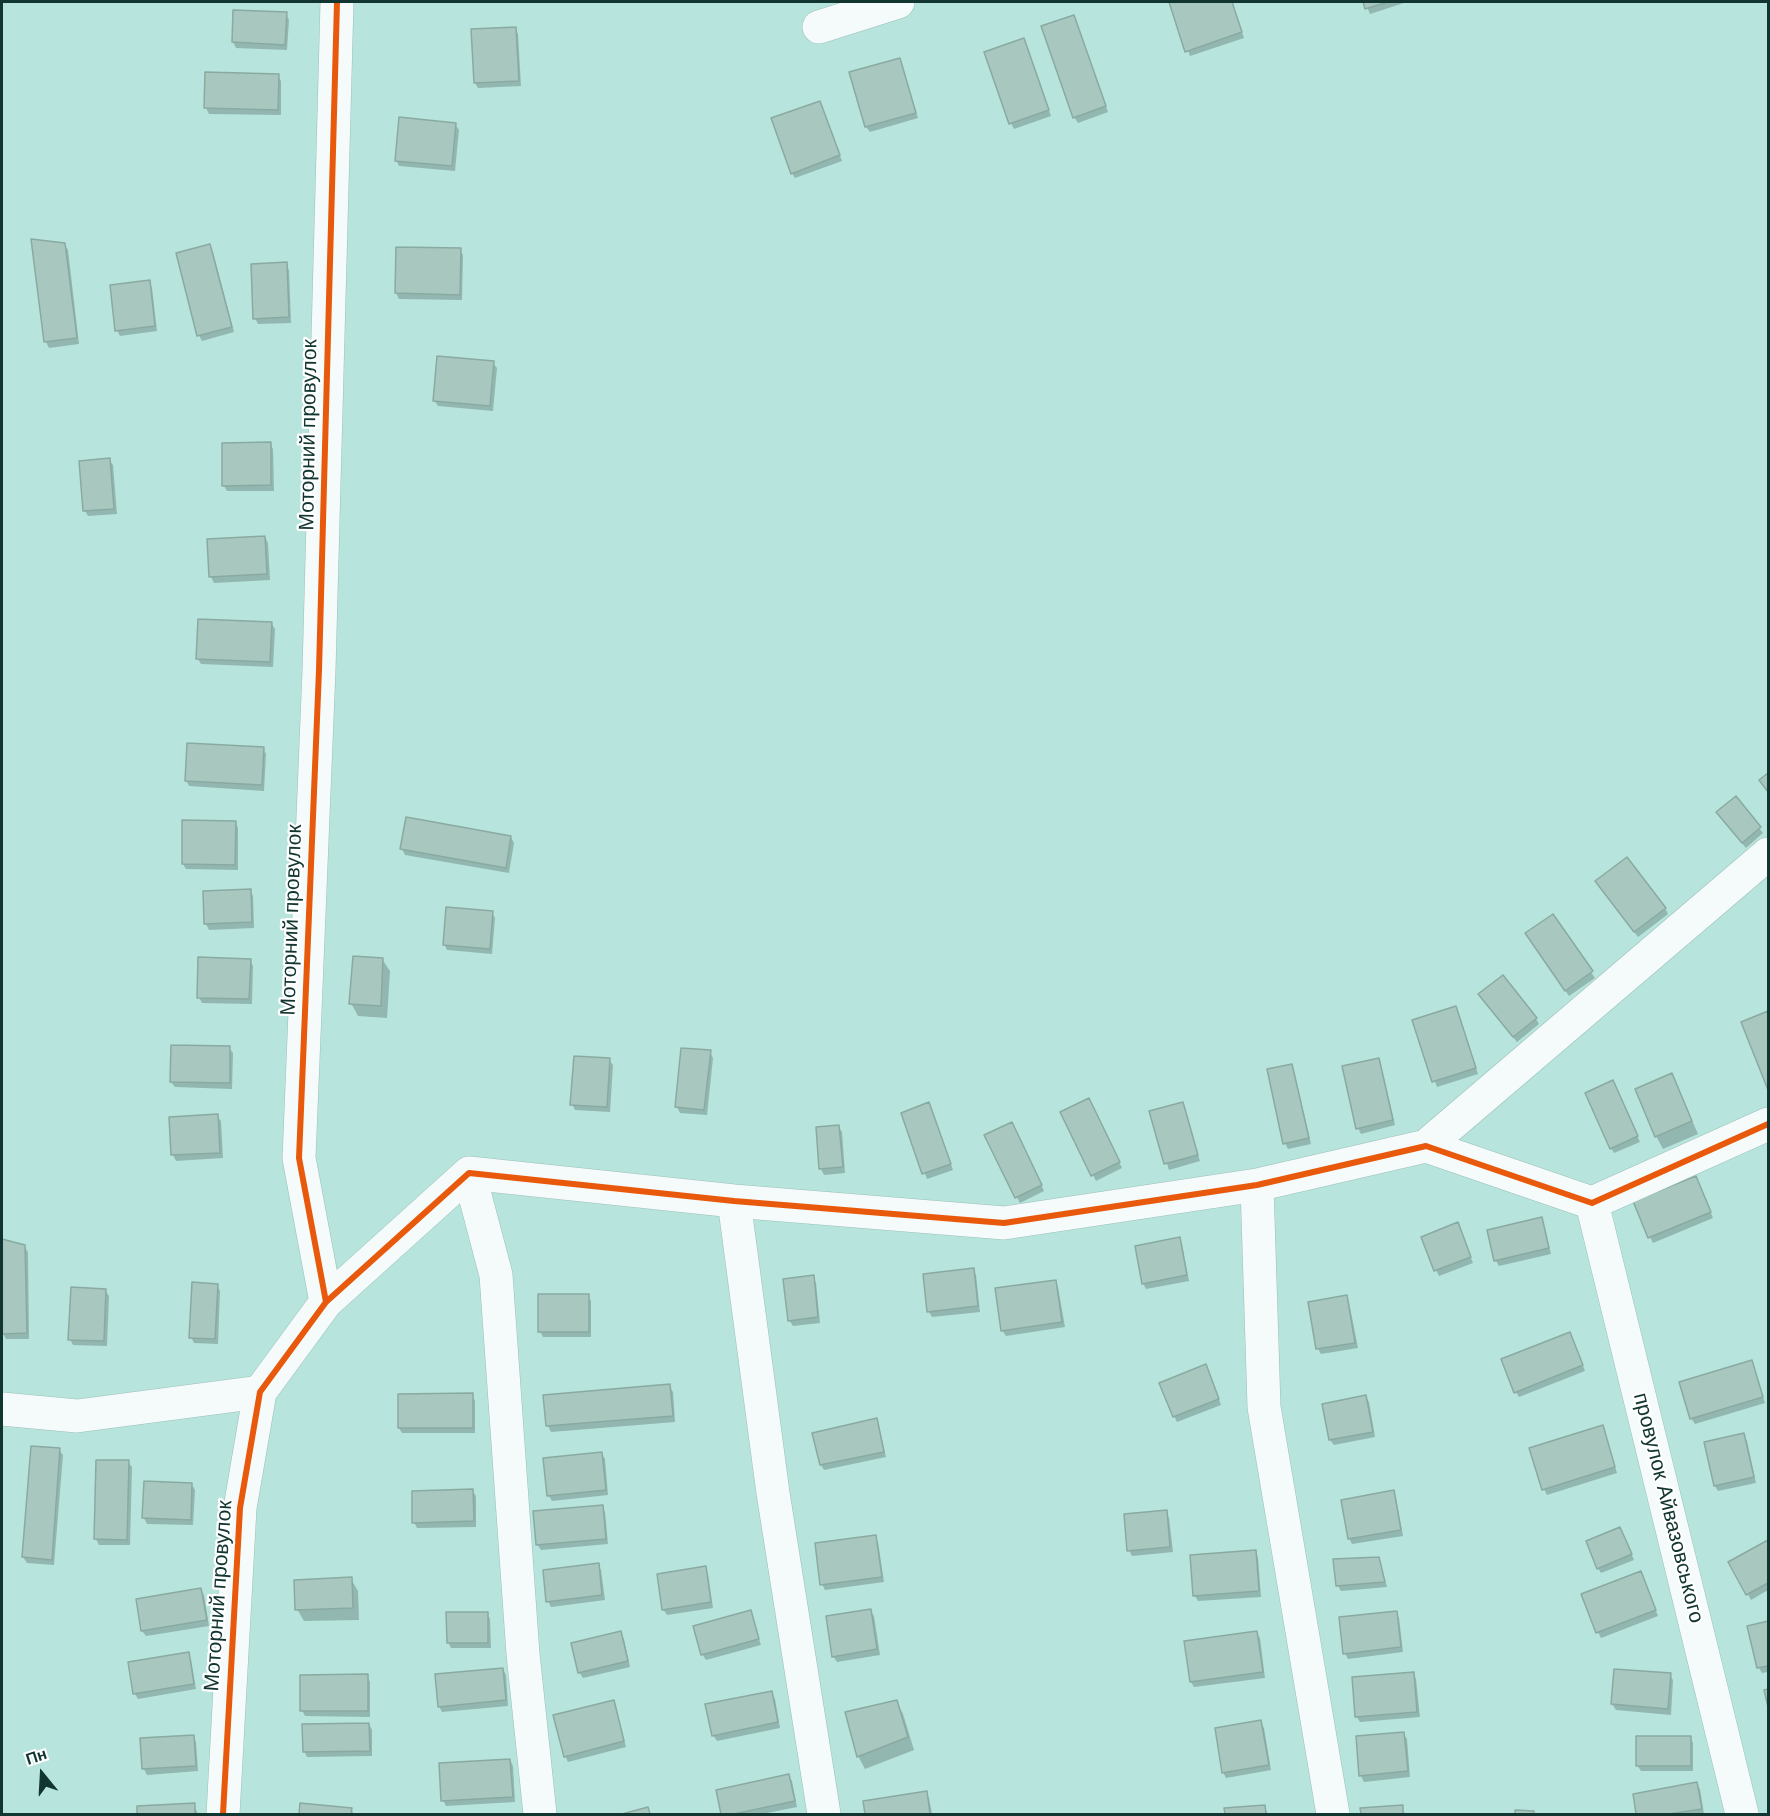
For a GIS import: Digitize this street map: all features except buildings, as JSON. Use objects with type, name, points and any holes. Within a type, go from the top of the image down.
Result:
[{"type":"street","name":"Моторний провулок","points":[[223,1815],[240,1508],[260,1392],[326,1302],[299,1158],[319,670],[337,2]]},
{"type":"street","points":[[819,27],[898,2]]},
{"type":"street","points":[[326,1302],[469,1173],[734,1201],[1004,1223],[1257,1185],[1426,1146],[1768,854]]},
{"type":"street","points":[[1426,1146],[1592,1203],[1768,1124]]},
{"type":"street","points":[[469,1173],[496,1275],[523,1654],[540,1815]]},
{"type":"street","points":[[1257,1185],[1264,1407],[1332,1815]]},
{"type":"street","points":[[734,1201],[772,1493],[824,1815]]},
{"type":"street","name":"провулок Айвазовського","points":[[1592,1203],[1742,1815]]},
{"type":"street","points":[[2,1409],[77,1416],[260,1392]]},
{"type":"cycle path","points":[[223,1814],[240,1508],[260,1392],[326,1302],[299,1158],[319,670],[337,2]]},
{"type":"cycle path","points":[[326,1302],[469,1173],[734,1201],[1004,1223],[1257,1185],[1426,1146],[1592,1203],[1768,1124]]}]
